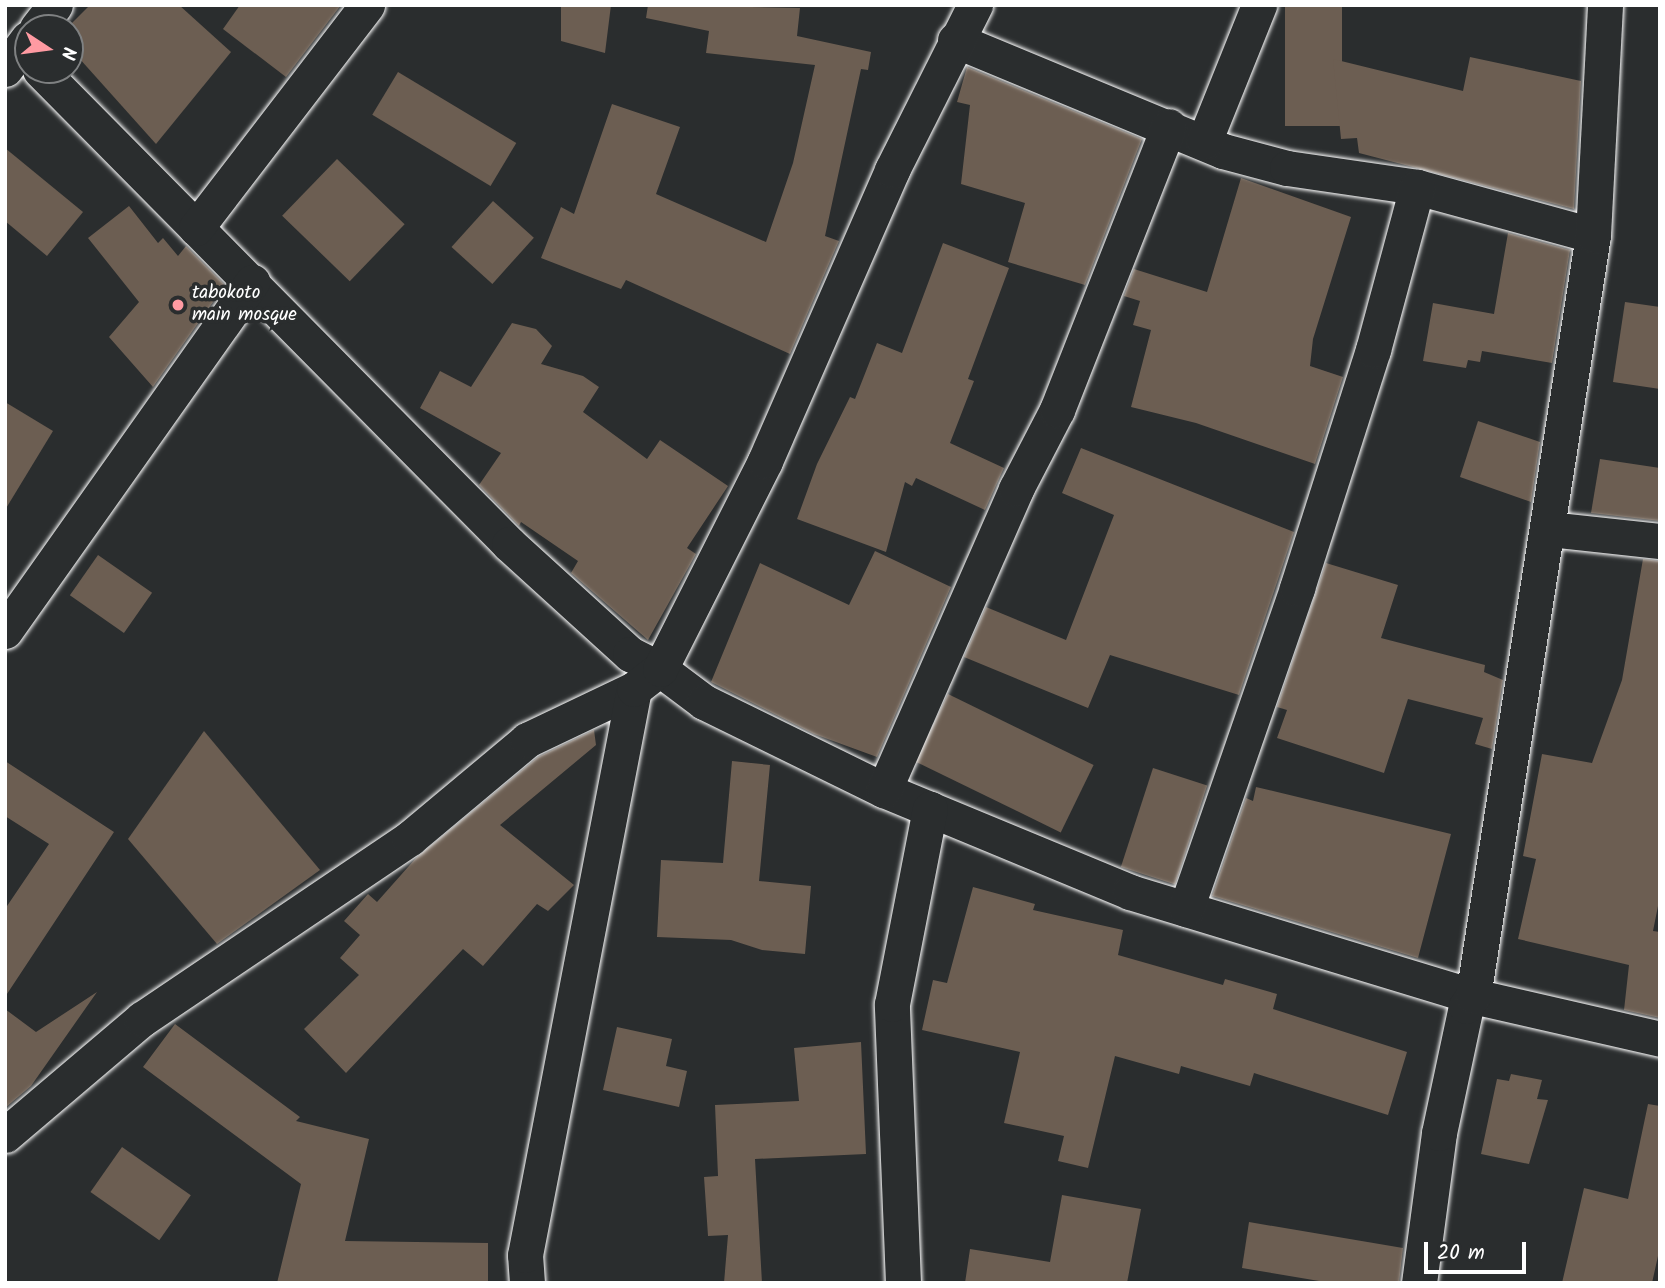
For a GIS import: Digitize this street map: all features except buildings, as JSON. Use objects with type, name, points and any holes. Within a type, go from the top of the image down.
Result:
[{"type":"street","points":[[195,228],[367,5]]},
{"type":"street","points":[[527,1283],[525,1255],[647,679],[765,461],[892,170],[955,40],[975,5]]},
{"type":"street","points":[[1203,142],[1259,5]]},
{"type":"street","points":[[1419,1283],[1439,1133],[1466,1006],[1473,996],[1549,529],[1593,235],[1605,5]]},
{"type":"street","points":[[955,40],[1203,142],[1287,168],[1417,187],[1593,235]]},
{"type":"street","points":[[56,84],[509,544],[630,654],[647,679],[704,702],[884,790],[1130,892],[1473,996],[1660,1039]]},
{"type":"street","points":[[884,790],[1016,489],[1057,410],[1169,126]]},
{"type":"street","points":[[1186,909],[1322,509],[1373,349],[1417,187]]},
{"type":"street","points":[[5,631],[252,282]]},
{"type":"street","points":[[1549,529],[1660,541]]},
{"type":"street","points":[[5,1135],[142,1019],[410,838],[527,740],[647,679]]},
{"type":"street","points":[[902,1283],[892,1004],[929,809]]},
{"type":"place","name":"tabokoto main mosque","points":[[178,305]]}]
